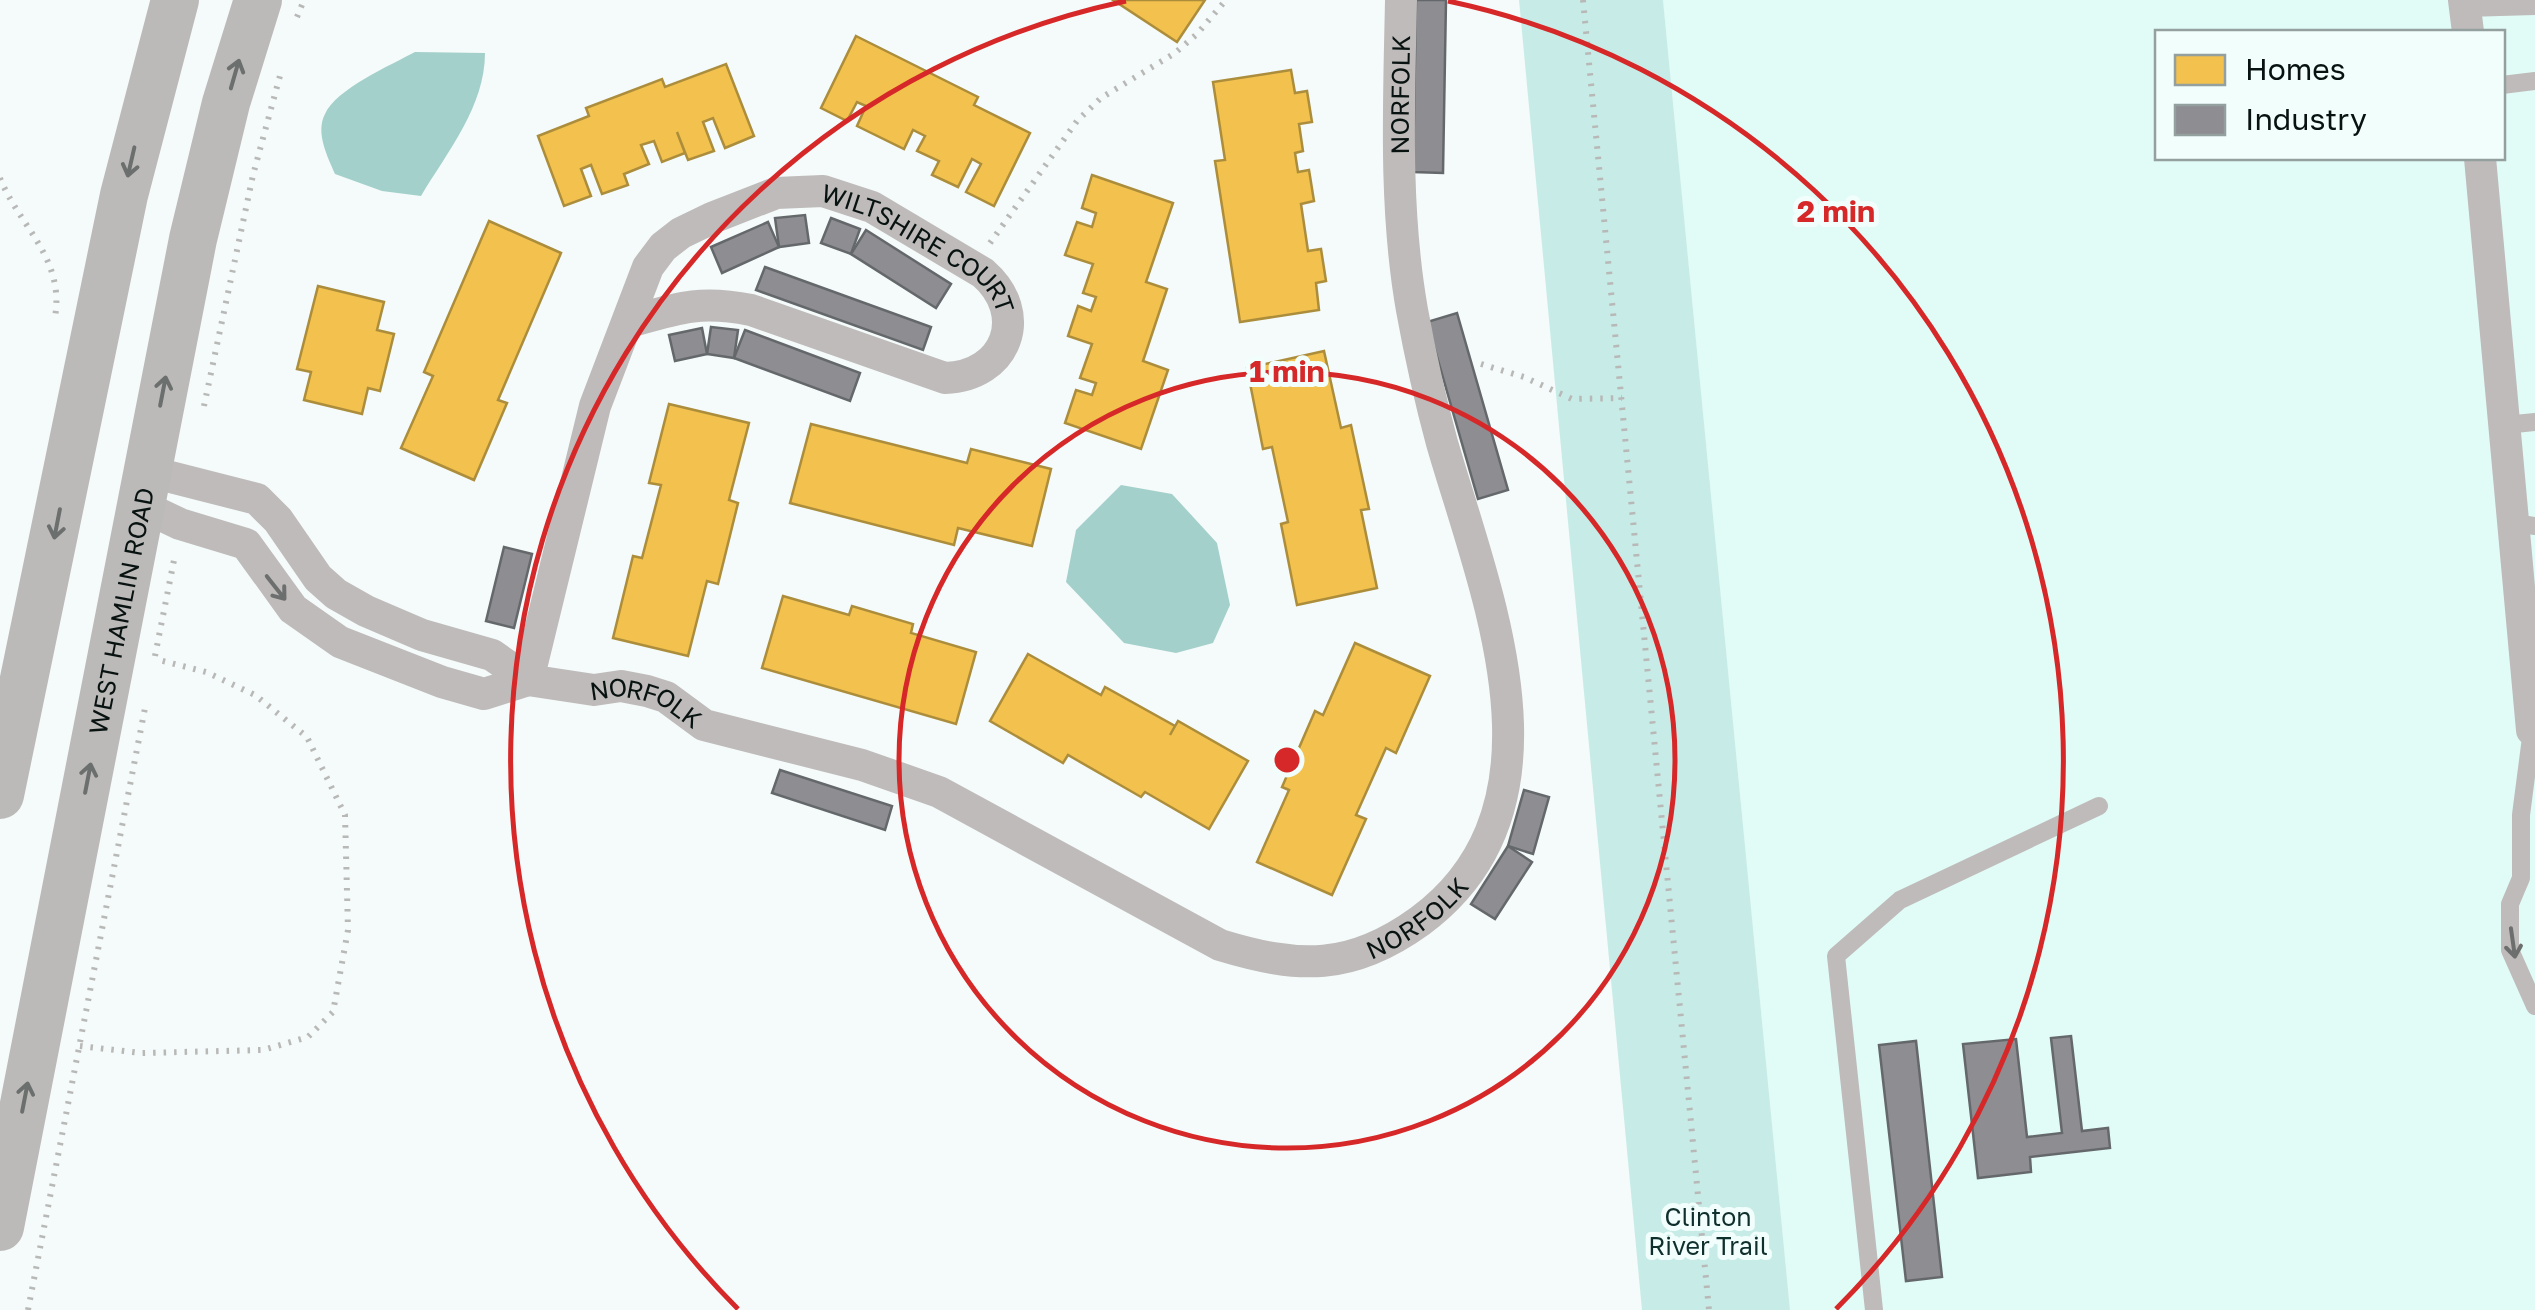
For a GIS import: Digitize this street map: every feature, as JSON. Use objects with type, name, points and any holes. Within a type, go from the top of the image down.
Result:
[{"type":"main road","points":[[0,795],[138,131],[175,0]]},
{"type":"main road","name":"WEST HAMLIN ROAD","points":[[0,1228],[156,500],[193,239],[226,103],[258,0]]},
{"type":"main road","points":[[75,428],[82,460],[101,485],[156,500]]},
{"type":"street","name":"NORFOLK","points":[[156,500],[257,499],[278,520],[318,578],[351,604],[422,635],[492,655],[528,680],[594,690],[621,686],[647,691],[666,697],[704,724],[862,765],[939,792],[1220,945],[1303,962],[1362,955],[1392,942],[1432,912],[1460,883],[1482,851],[1505,788],[1509,756],[1500,646],[1480,562],[1442,443],[1422,363],[1408,280],[1399,186],[1400,0]]},
{"type":"street","points":[[2480,160],[2520,423],[2534,732]]},
{"type":"street","name":"WILTSHIRE COURT","points":[[528,680],[595,406],[610,361],[629,322],[648,266],[681,233],[786,192],[848,197],[975,268],[998,286],[1006,304],[1008,327],[1001,350],[986,368],[967,377],[945,378],[751,310],[718,304],[695,304],[629,322]]},
{"type":"street","points":[[156,500],[236,538],[254,552],[278,520]]},
{"type":"street","name":"NORFOLK","points":[[254,552],[278,592],[317,629],[340,642],[411,671],[484,694],[528,680]]},
{"type":"street","points":[[411,671],[422,635]]},
{"type":"lane","points":[[2466,14],[2535,6]]},
{"type":"lane","points":[[2505,85],[2535,81]]},
{"type":"lane","points":[[2534,732],[2522,815],[2528,883],[2510,904],[2510,950],[2535,1006]]},
{"type":"lane","points":[[1874,1310],[1836,956],[1900,900],[2098,806]]},
{"type":"path","points":[[290,34],[304,0]]},
{"type":"path","points":[[975,268],[1077,121],[1100,98],[1175,53],[1226,0]]},
{"type":"path","points":[[1583,0],[1709,1310]]},
{"type":"path","points":[[203,410],[253,175],[281,70]]},
{"type":"path","points":[[0,178],[35,232],[51,266],[57,310],[53,329]]},
{"type":"path","points":[[1481,364],[1524,377],[1572,399],[1622,398]]},
{"type":"path","points":[[151,678],[155,659],[156,500]]},
{"type":"path","points":[[80,1046],[141,1053],[264,1050],[308,1037],[332,1012],[336,996],[348,930],[345,814],[307,737],[255,695],[206,672],[155,659]]},
{"type":"path","points":[[28,1310],[148,698]]},
{"type":"shaded area","points":[[1663,0],[2535,0],[2535,1310],[1790,1310]]},
{"type":"shaded area","points":[[415,52],[485,53],[472,110],[421,196],[382,191],[335,174],[321,129],[325,114],[340,96],[365,78]]},
{"type":"shaded area","points":[[1121,485],[1172,494],[1217,543],[1230,605],[1213,643],[1176,653],[1124,643],[1066,582],[1076,530]]},
{"type":"green space","name":"Clinton River Trail","points":[[1519,0],[1663,0],[1790,1310],[1642,1310]]},
{"type":"building: Homes","points":[[1113,0],[1205,0],[1177,42]]},
{"type":"building: Homes","points":[[856,36],[978,97],[974,105],[1030,133],[994,206],[966,192],[981,164],[972,159],[958,187],[932,175],[939,161],[917,151],[925,136],[913,130],[904,149],[857,126],[866,106],[857,102],[847,121],[821,108]]},
{"type":"building: Homes","points":[[726,64],[754,136],[725,148],[713,118],[703,122],[714,151],[688,160],[677,132],[685,153],[662,162],[654,141],[641,145],[649,164],[624,174],[628,185],[602,194],[591,165],[581,169],[591,196],[564,206],[538,136],[589,116],[586,108],[662,79],[665,87]]},
{"type":"building: Homes","points":[[1291,70],[1295,93],[1307,91],[1312,122],[1299,124],[1303,151],[1295,153],[1298,172],[1309,170],[1314,201],[1301,204],[1308,251],[1321,249],[1326,281],[1316,283],[1319,310],[1240,322],[1215,161],[1225,160],[1213,82]]},
{"type":"building: Homes","points":[[1092,175],[1173,203],[1146,282],[1167,289],[1143,361],[1168,370],[1141,449],[1065,423],[1076,390],[1092,395],[1096,383],[1080,378],[1092,344],[1068,336],[1078,306],[1091,311],[1096,297],[1083,293],[1093,264],[1065,255],[1077,222],[1092,227],[1096,213],[1082,208]]},
{"type":"building: Homes","points":[[489,221],[561,253],[498,400],[507,403],[474,480],[401,448],[433,376],[424,372]]},
{"type":"building: Homes","points":[[318,286],[384,302],[377,330],[394,334],[380,391],[368,388],[362,414],[304,400],[311,372],[297,369]]},
{"type":"building: Homes","points":[[1324,351],[1341,428],[1351,425],[1369,509],[1361,510],[1377,588],[1297,605],[1281,524],[1288,522],[1272,447],[1263,449],[1247,368]]},
{"type":"building: Homes","points":[[669,404],[749,423],[729,500],[738,503],[718,584],[707,581],[688,656],[613,638],[633,556],[642,558],[661,485],[649,483]]},
{"type":"building: Homes","points":[[811,424],[967,463],[971,449],[1051,469],[1032,546],[958,528],[954,545],[790,503]]},
{"type":"building: Homes","points":[[783,596],[849,615],[852,606],[913,624],[911,633],[976,652],[956,724],[762,668]]},
{"type":"building: Homes","points":[[1355,643],[1430,676],[1396,753],[1386,748],[1356,815],[1366,819],[1332,895],[1257,862],[1289,790],[1282,787],[1315,711],[1323,715]]},
{"type":"building: Homes","points":[[1028,654],[1101,695],[1105,687],[1175,726],[1170,735],[1178,721],[1248,761],[1209,829],[1145,792],[1141,797],[1068,755],[1063,763],[990,721]]},
{"type":"building: Industry","points":[[1416,0],[1446,0],[1443,173],[1413,172]]},
{"type":"building: Industry","points":[[805,215],[809,243],[779,247],[775,218]]},
{"type":"building: Industry","points":[[831,218],[860,229],[851,254],[821,243]]},
{"type":"building: Industry","points":[[768,222],[779,247],[722,273],[711,247]]},
{"type":"building: Industry","points":[[866,230],[951,284],[936,308],[851,254]]},
{"type":"building: Industry","points":[[765,267],[931,327],[923,350],[756,290]]},
{"type":"building: Industry","points":[[1457,313],[1508,490],[1478,499],[1427,322]]},
{"type":"building: Industry","points":[[711,327],[738,330],[734,358],[707,354]]},
{"type":"building: Industry","points":[[702,328],[707,354],[675,361],[669,335]]},
{"type":"building: Industry","points":[[745,330],[860,373],[850,401],[734,358]]},
{"type":"building: Industry","points":[[504,547],[532,554],[514,628],[486,621]]},
{"type":"building: Industry","points":[[780,770],[892,806],[885,830],[772,793]]},
{"type":"building: Industry","points":[[1524,790],[1549,797],[1533,854],[1508,846]]},
{"type":"building: Industry","points":[[1508,846],[1532,862],[1495,919],[1471,904]]},
{"type":"building: Industry","points":[[2071,1036],[2082,1131],[2108,1128],[2110,1148],[2030,1157],[2031,1172],[1978,1178],[1963,1044],[2016,1039],[2027,1137],[2062,1133],[2051,1038]]},
{"type":"building: Industry","points":[[1916,1041],[1942,1277],[1906,1281],[1879,1045]]}]
